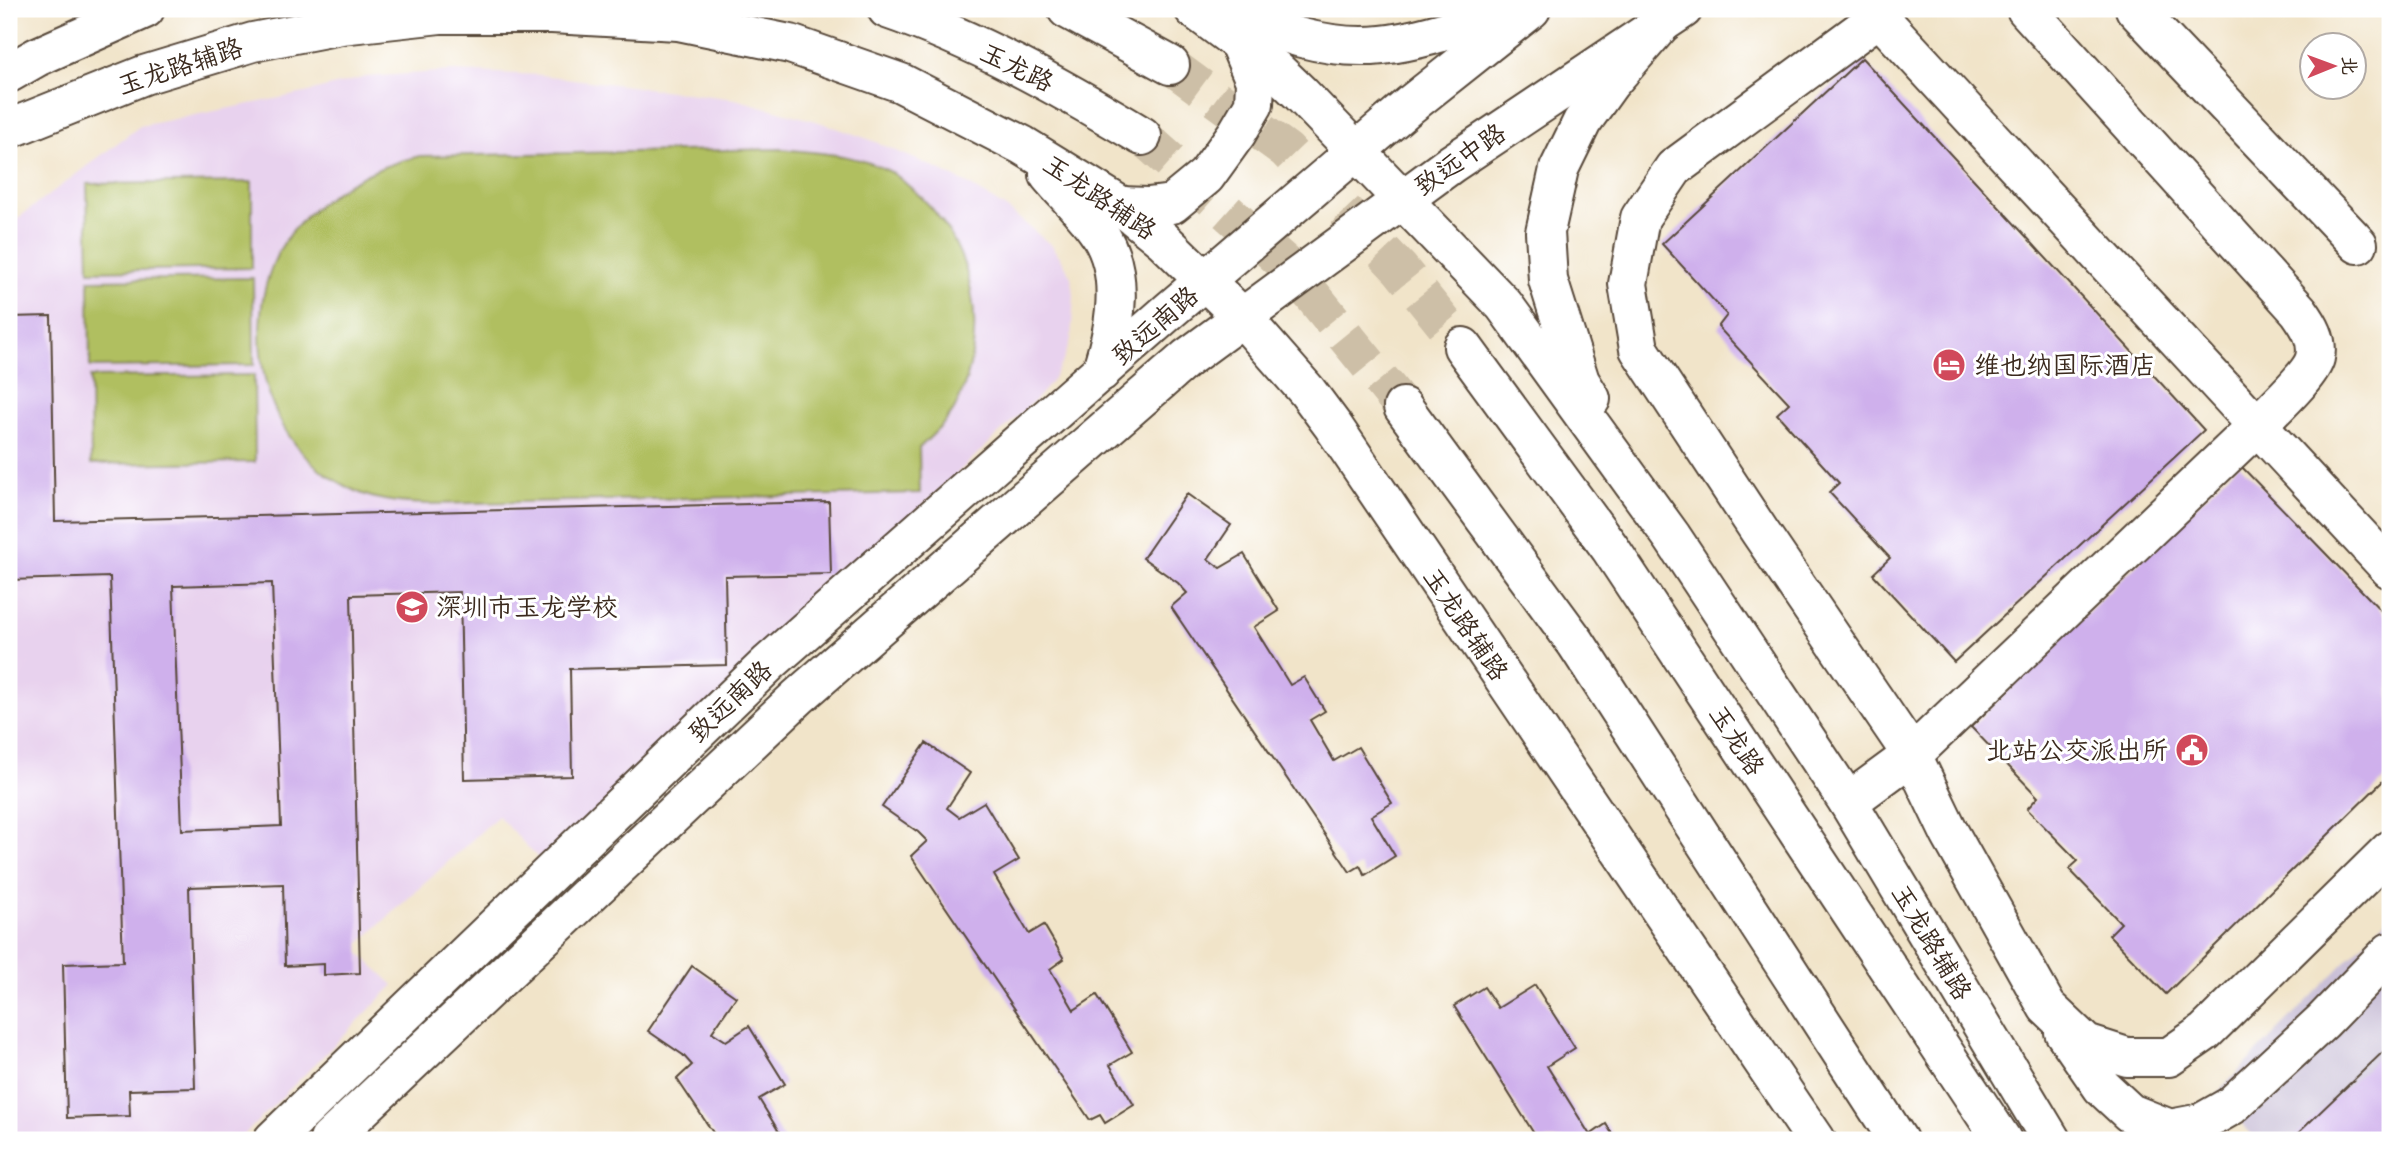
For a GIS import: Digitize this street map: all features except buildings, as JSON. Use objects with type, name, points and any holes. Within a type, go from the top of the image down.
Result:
[{"type":"street","points":[[9,73],[37,57],[145,9]]},
{"type":"street","name":"玉龙路","points":[[887,9],[926,23],[1046,79],[1142,135]]},
{"type":"street","points":[[1067,9],[1170,65]]},
{"type":"street","name":"玉龙路辅路","points":[[1194,9],[1284,78],[1504,305],[1672,537],[1847,802],[2051,1140]]},
{"type":"street","points":[[1222,9],[1285,35],[1348,45],[1381,45],[1420,37],[1516,9]]},
{"type":"street","points":[[1206,281],[1357,151],[1531,9]]},
{"type":"street","points":[[1847,802],[1912,755],[2257,426],[2309,371],[2315,358],[2315,338],[2309,324],[2026,9]]},
{"type":"street","points":[[2135,9],[2358,244]]},
{"type":"street","name":"玉龙路辅路","points":[[9,129],[144,75],[253,42],[341,25],[440,14],[552,14],[678,21],[790,44],[901,83],[1022,145],[1121,206],[1163,240],[1242,317],[1307,391],[1816,1140]]},
{"type":"street","points":[[1672,16],[1610,83],[1582,121],[1559,169],[1545,232],[1548,280],[1580,381],[1672,537]]},
{"type":"street","name":"致远中路","points":[[1242,317],[1451,164],[1672,16]]},
{"type":"street","points":[[2390,569],[1879,17],[1674,168],[1640,218],[1628,284],[1639,349],[1912,755],[1950,834],[2047,1007],[2102,1087],[2130,1113],[2170,1129],[2201,1123],[2231,1106],[2323,1021],[2390,953]]},
{"type":"street","points":[[1121,206],[1148,208],[1172,204],[1206,176],[1254,104],[1255,81],[1239,43]]},
{"type":"street","points":[[1022,145],[1098,231],[1114,268],[1115,318],[1101,372]]},
{"type":"street","name":"致远南路","points":[[273,1140],[769,663],[1206,281]]},
{"type":"street","name":"致远南路","points":[[329,1140],[798,697],[1187,358],[1242,317]]},
{"type":"street","name":"玉龙路","points":[[1462,347],[1610,548],[2002,1140]]},
{"type":"street","points":[[1403,407],[1576,643],[1898,1140]]},
{"type":"street","points":[[2047,1007],[2086,1044],[2127,1058],[2169,1057],[2205,1032],[2390,850]]},
{"type":"shaded area","name":"深圳市玉龙学校","points":[[452,71],[540,75],[735,99],[819,122],[871,140],[931,166],[966,183],[1009,210],[1052,246],[1063,261],[1071,277],[1074,295],[1071,339],[1063,361],[1051,382],[1037,398],[543,863],[498,816],[354,948],[394,985],[239,1140],[9,1140],[9,225],[140,126],[305,93],[366,77]]},
{"type":"shaded area","points":[[2390,916],[2390,1140],[2257,1140],[2215,1095]]},
{"type":"green space","points":[[781,149],[851,158],[891,172],[933,210],[950,235],[963,262],[971,290],[973,350],[966,379],[952,414],[919,448],[920,493],[428,504],[402,502],[368,496],[336,480],[315,465],[297,447],[283,427],[265,380],[261,355],[260,328],[265,288],[273,263],[294,229],[321,203],[351,182],[384,167],[420,156]]},
{"type":"green space","points":[[252,182],[252,268],[89,271],[87,184]]},
{"type":"green space","points":[[253,278],[254,365],[90,367],[89,280]]},
{"type":"green space","points":[[254,375],[255,462],[91,464],[90,377]]},
{"type":"tunnel","points":[[1170,65],[1286,150],[1400,269],[1463,347]]},
{"type":"tunnel","points":[[1142,136],[1290,268],[1403,407]]},
{"type":"place","name":"维也纳国际酒店","points":[[1949,365]]},
{"type":"place","name":"深圳市玉龙学校","points":[[412,607]]},
{"type":"place","name":"北站公交派出所","points":[[2192,750]]}]
